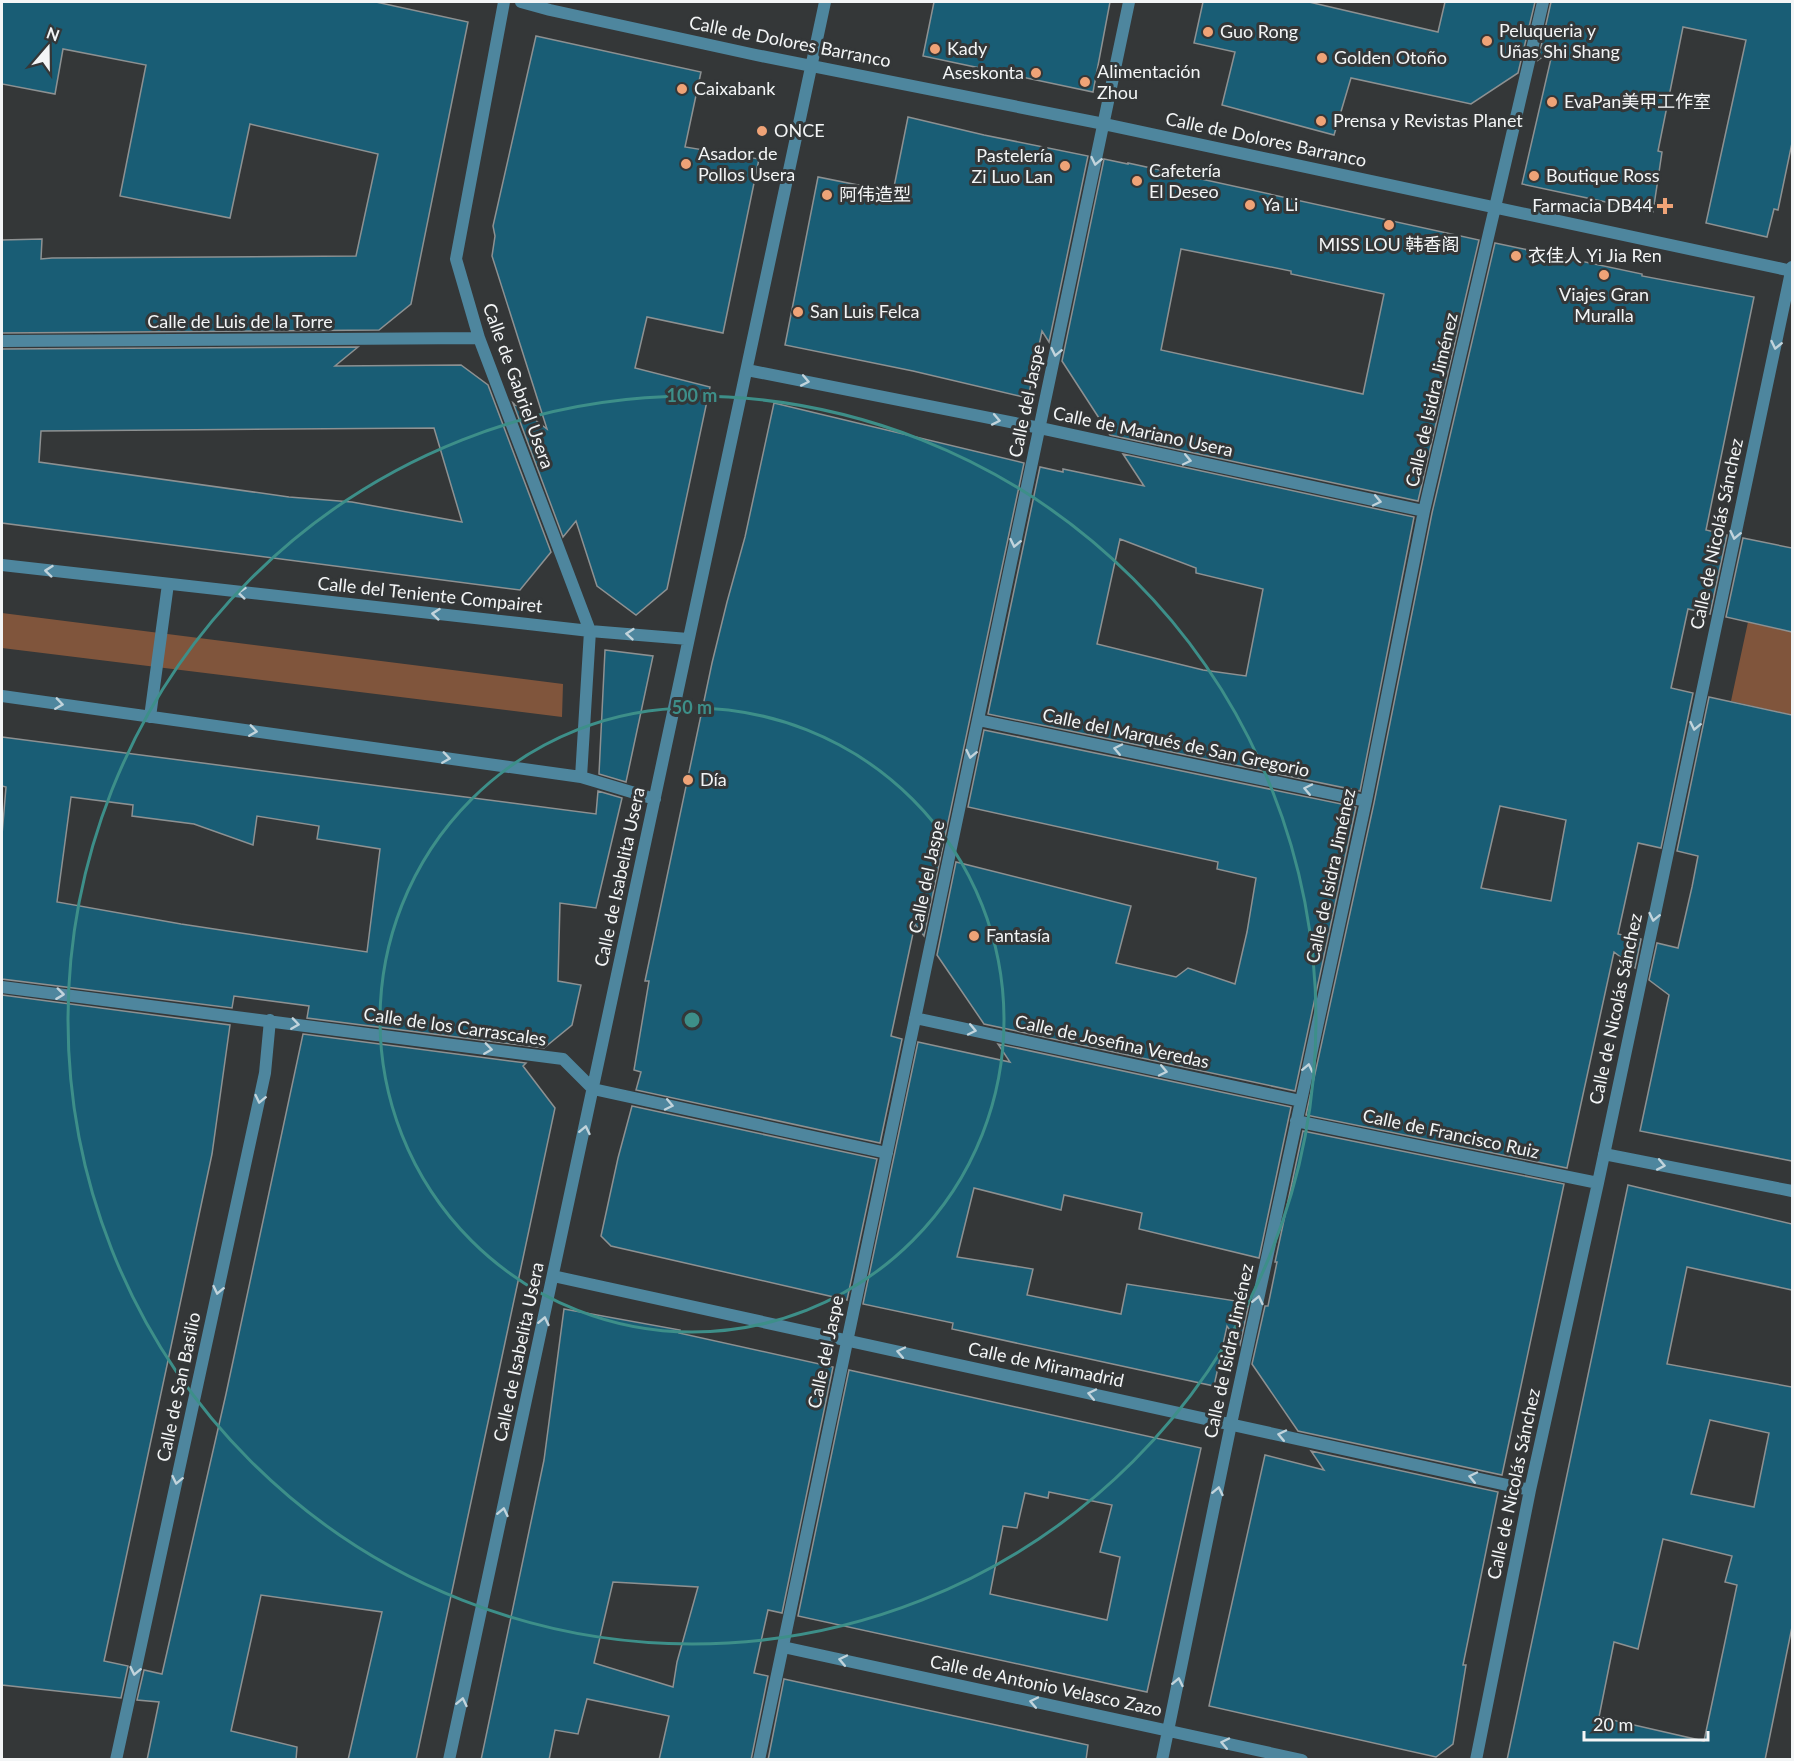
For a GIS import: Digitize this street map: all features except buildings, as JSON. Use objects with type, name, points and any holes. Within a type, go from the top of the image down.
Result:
[{"type":"street","name":"Calle de Gabriel Usera","points":[[504,2],[456,259],[479,338],[590,631],[581,777]]},
{"type":"street","name":"Calle de Dolores Barranco","points":[[521,2],[812,65],[1104,123],[1792,269]]},
{"type":"street","name":"Calle de Isabelita Usera","points":[[449,1760],[825,2]]},
{"type":"street","name":"Calle del Jaspe","points":[[759,1760],[1129,2]]},
{"type":"street","name":"Calle de Isidra Jiménez","points":[[1162,1760],[1231,1424],[1366,801],[1424,511],[1543,2]]},
{"type":"street","name":"Calle de Nicolás Sánchez","points":[[1476,1760],[1530,1490],[1598,1183],[1792,269]]},
{"type":"street","name":"Calle de Luis de la Torre","points":[[2,341],[479,338]]},
{"type":"street","name":"Calle de Mariano Usera","points":[[747,370],[1040,428],[1424,511]]},
{"type":"street","name":"Calle del Teniente Compairet","points":[[2,566],[590,631],[688,639]]},
{"type":"street","points":[[150,717],[168,584]]},
{"type":"street","points":[[2,696],[581,777],[655,799]]},
{"type":"street","name":"Calle del Marqués de San Gregorio","points":[[978,720],[1366,801]]},
{"type":"street","name":"Calle de los Carrascales","points":[[2,987],[564,1059],[593,1089]]},
{"type":"street","name":"Calle de Josefina Veredas","points":[[915,1018],[1301,1101]]},
{"type":"street","name":"Calle de San Basilio","points":[[116,1760],[263,1085],[270,1020]]},
{"type":"street","points":[[593,1089],[887,1154]]},
{"type":"street","name":"Calle de Francisco Ruiz","points":[[1296,1121],[1598,1183]]},
{"type":"street","points":[[1604,1154],[1792,1191]]},
{"type":"street","name":"Calle de Miramadrid","points":[[553,1276],[1530,1490]]},
{"type":"street","name":"Calle de Antonio Velasco Zazo","points":[[783,1647],[1302,1760]]},
{"type":"shaded area","points":[[2,613],[563,684],[562,717],[2,648]]},
{"type":"shaded area","points":[[1748,622],[1792,632],[1792,715],[1731,701]]},
{"type":"place","name":"Guo Rong","points":[[1208,32]]},
{"type":"place","name":"Peluqueria y Uñas Shi Shang","points":[[1487,41]]},
{"type":"place","name":"Kady","points":[[935,49]]},
{"type":"place","name":"Golden Otoño","points":[[1322,58]]},
{"type":"place","name":"Aseskonta","points":[[1036,73]]},
{"type":"place","name":"Alimentación Zhou","points":[[1085,82]]},
{"type":"place","name":"Caixabank","points":[[682,89]]},
{"type":"place","name":"EvaPan美甲工作室","points":[[1552,102]]},
{"type":"place","name":"Prensa y Revistas Planet","points":[[1321,121]]},
{"type":"place","name":"ONCE","points":[[762,131]]},
{"type":"place","name":"Asador de Pollos Usera","points":[[686,164]]},
{"type":"place","name":"Pastelería Zi Luo Lan","points":[[1065,166]]},
{"type":"place","name":"Boutique Ross","points":[[1534,176]]},
{"type":"place","name":"Cafetería El Deseo","points":[[1137,181]]},
{"type":"place","name":"阿伟造型","points":[[827,195]]},
{"type":"place","name":"Ya Li","points":[[1250,205]]},
{"type":"place","name":"Farmacia DB44","points":[[1665,206]]},
{"type":"place","name":"MISS LOU 韩香阁","points":[[1389,225]]},
{"type":"place","name":"衣佳人 Yi Jia Ren","points":[[1516,256]]},
{"type":"place","name":"Viajes Gran Muralla","points":[[1604,275]]},
{"type":"place","name":"San Luis Felca","points":[[798,312]]},
{"type":"place","name":"Día","points":[[688,780]]},
{"type":"place","name":"Fantasía","points":[[974,936]]}]
